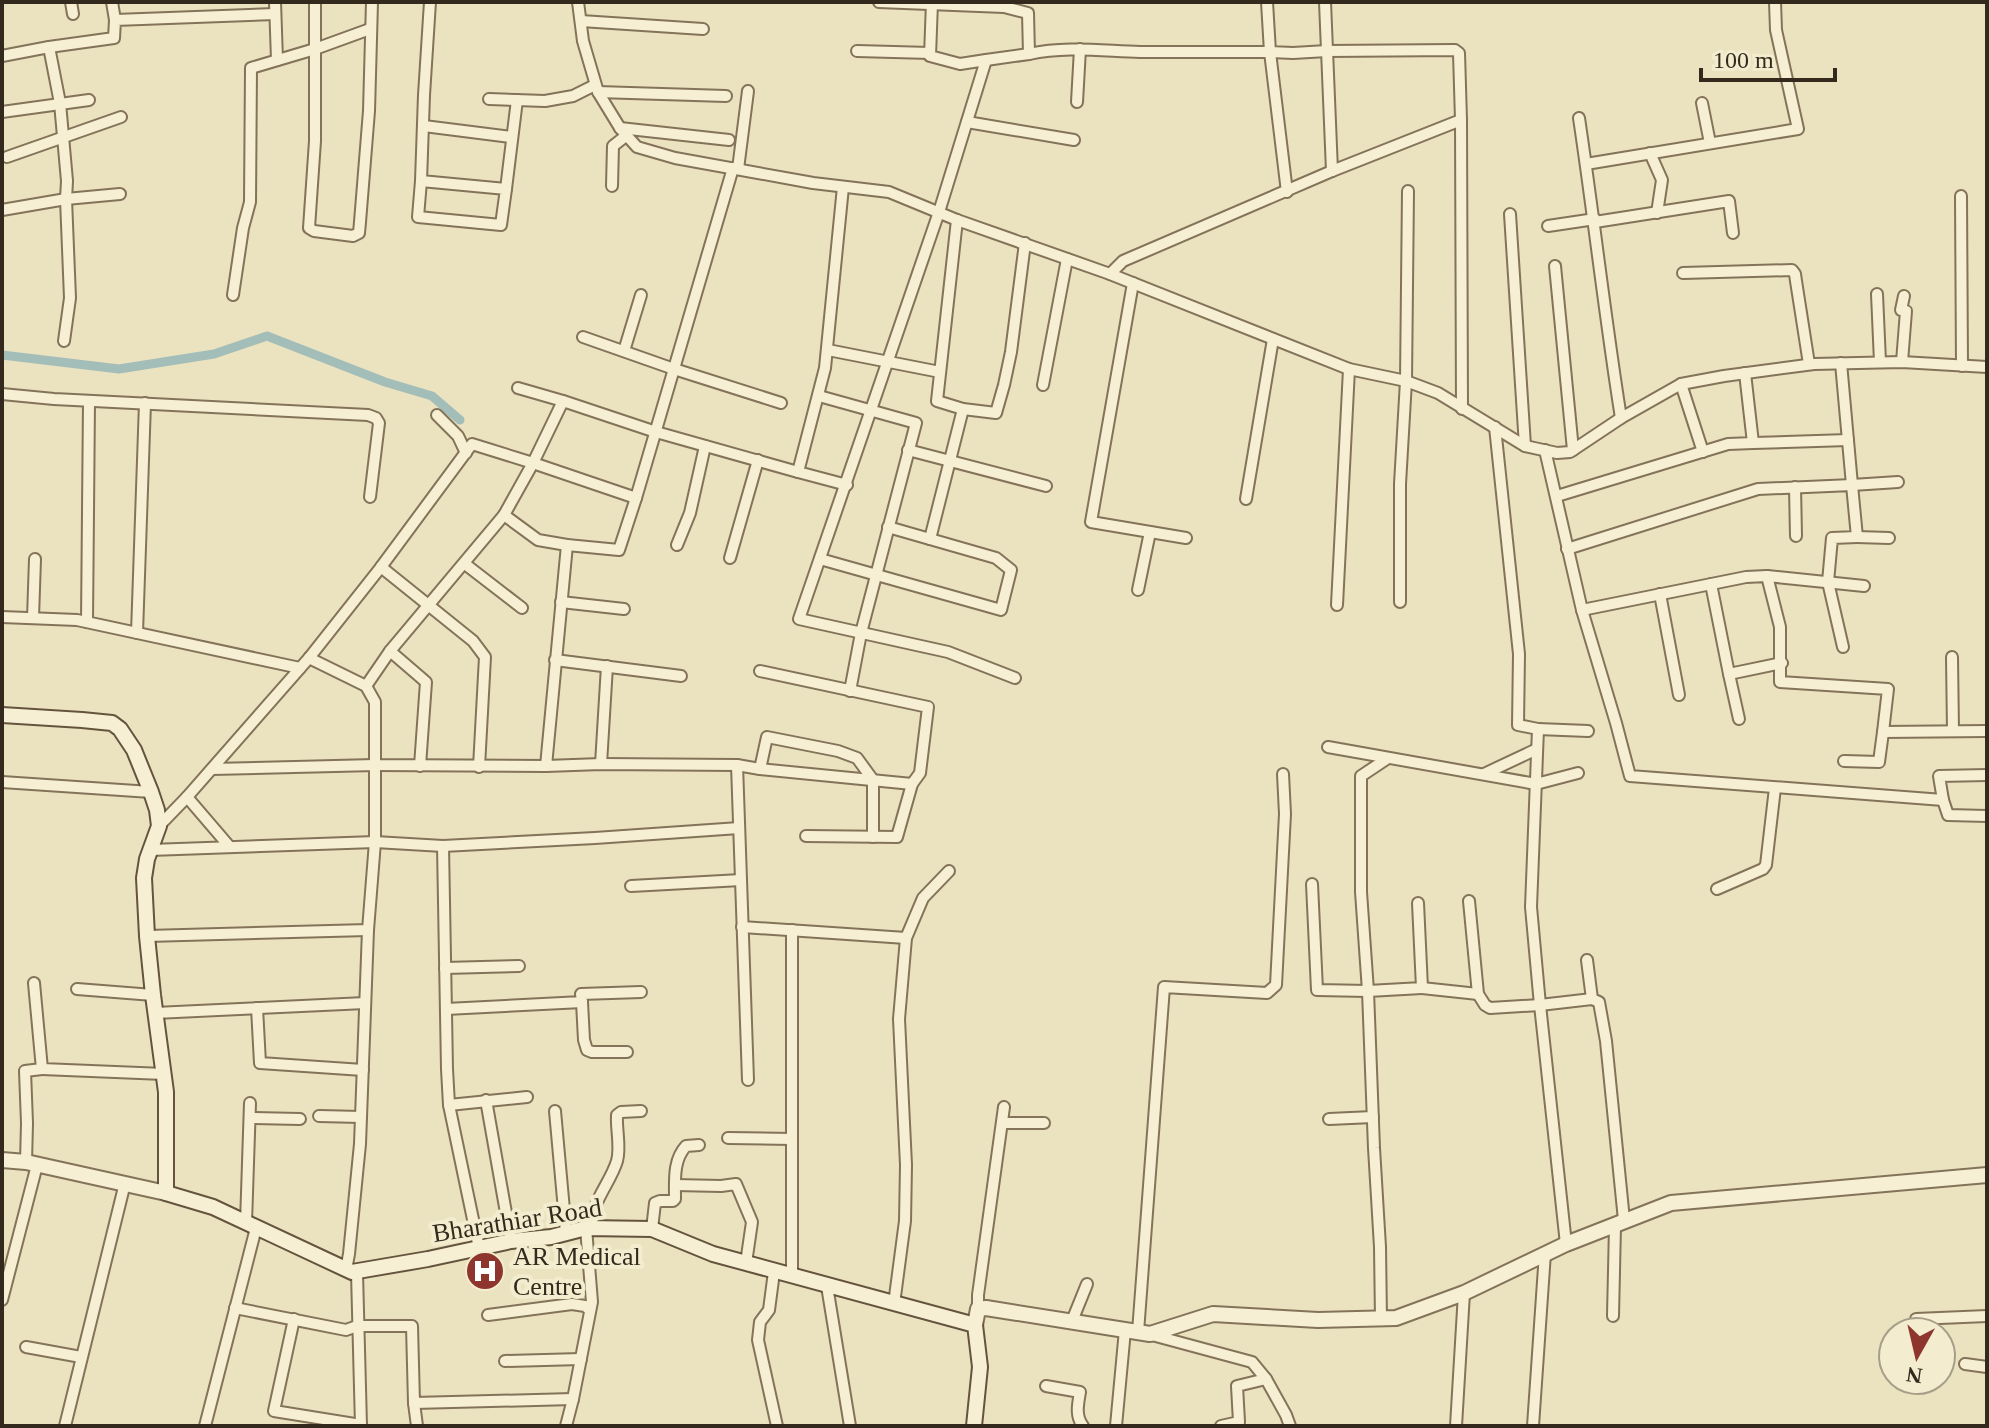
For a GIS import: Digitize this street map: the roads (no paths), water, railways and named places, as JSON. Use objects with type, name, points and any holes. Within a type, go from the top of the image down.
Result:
[{"type":"main road","points":[[2,715],[112,723],[120,729],[134,750],[151,792],[159,826],[144,878],[153,995],[166,1092],[166,1193]]},
{"type":"main road","points":[[2,1160],[125,1183],[213,1207],[351,1271]]},
{"type":"main road","points":[[974,1426],[980,1367],[975,1325],[978,1309],[1005,1310],[1138,1332],[1213,1314],[1318,1320],[1396,1318],[1464,1293],[1545,1253],[1671,1203],[1987,1175]]},
{"type":"main road","name":"Bharathiar Road","points":[[351,1271],[589,1228],[652,1229],[713,1254],[975,1325]]},
{"type":"street","points":[[2,56],[114,38],[112,2]]},
{"type":"street","points":[[275,2],[277,60]]},
{"type":"street","points":[[315,2],[315,141],[309,228],[356,236],[359,233],[369,111],[372,2]]},
{"type":"street","points":[[430,2],[418,217],[501,225],[517,100]]},
{"type":"street","points":[[578,2],[583,41],[596,88],[623,132],[637,147],[675,158],[736,169],[889,192],[957,220],[1110,274],[1349,369],[1406,381],[1438,393],[1525,446],[1557,453],[1573,450],[1681,384],[1745,373],[1809,364],[1880,362],[1987,367]]},
{"type":"street","points":[[879,2],[1004,4],[1028,13],[1029,54]]},
{"type":"street","points":[[1267,2],[1287,192]]},
{"type":"street","points":[[1325,2],[1332,171]]},
{"type":"street","points":[[1586,164],[1798,129],[1776,30],[1775,2]]},
{"type":"street","points":[[932,3],[930,56],[960,64],[1044,51],[1080,49],[1293,53],[1455,50],[1459,53],[1462,409]]},
{"type":"street","points":[[115,20],[275,14]]},
{"type":"street","points":[[581,21],[703,29]]},
{"type":"street","points":[[233,295],[250,202],[251,68],[370,29]]},
{"type":"street","points":[[49,47],[60,103],[67,181],[70,298],[64,341]]},
{"type":"street","points":[[1077,102],[1080,49]]},
{"type":"street","points":[[857,51],[930,53]]},
{"type":"street","points":[[986,60],[939,212],[799,619],[948,652],[1015,678]]},
{"type":"street","points":[[489,99],[545,101],[596,88],[726,96]]},
{"type":"street","points":[[504,515],[538,540],[619,550],[736,169],[748,91]]},
{"type":"street","points":[[2,112],[89,100]]},
{"type":"street","points":[[1702,103],[1710,143]]},
{"type":"street","points":[[7,157],[121,117]]},
{"type":"street","points":[[1579,118],[1621,418]]},
{"type":"street","points":[[1110,274],[1123,261],[1332,171],[1461,120]]},
{"type":"street","points":[[967,122],[1074,140]]},
{"type":"street","points":[[424,126],[511,137]]},
{"type":"street","points":[[623,132],[729,140]]},
{"type":"street","points":[[612,186],[613,146],[623,132]]},
{"type":"street","points":[[1650,153],[1662,180],[1657,213]]},
{"type":"street","points":[[421,181],[506,189]]},
{"type":"street","points":[[798,472],[828,350],[843,187]]},
{"type":"street","points":[[1400,602],[1408,191]]},
{"type":"street","points":[[2,210],[120,194]]},
{"type":"street","points":[[1961,196],[1962,366]]},
{"type":"street","points":[[1548,226],[1729,201],[1733,233]]},
{"type":"street","points":[[1510,214],[1525,446]]},
{"type":"street","points":[[957,220],[937,401],[963,409],[996,413],[1011,352],[1025,243]]},
{"type":"street","points":[[1043,385],[1067,259]]},
{"type":"street","points":[[1555,266],[1573,450]]},
{"type":"street","points":[[1683,273],[1792,270],[1809,364]]},
{"type":"street","points":[[1133,283],[1091,522],[1186,538]]},
{"type":"street","points":[[1877,294],[1880,362]]},
{"type":"street","points":[[624,351],[641,295]]},
{"type":"street","points":[[1902,362],[1906,311],[1901,310],[1904,296]]},
{"type":"street","points":[[583,337],[781,403]]},
{"type":"street","points":[[1246,499],[1273,339]]},
{"type":"street","points":[[828,350],[940,372]]},
{"type":"street","points":[[1841,363],[1857,537]]},
{"type":"street","points":[[1337,605],[1349,369]]},
{"type":"street","points":[[1745,373],[1753,443]]},
{"type":"street","points":[[1681,384],[1703,452]]},
{"type":"street","points":[[518,388],[656,432],[847,485]]},
{"type":"street","points":[[2,394],[368,415],[379,423],[370,497]]},
{"type":"street","points":[[819,396],[916,423],[861,633],[850,691]]},
{"type":"street","points":[[87,622],[89,401]]},
{"type":"street","points":[[366,686],[390,651],[504,515],[563,401]]},
{"type":"street","points":[[137,633],[145,403]]},
{"type":"street","points":[[930,539],[963,409]]},
{"type":"street","points":[[437,415],[458,436],[466,453]]},
{"type":"street","points":[[1495,427],[1519,654],[1518,725],[1588,731]]},
{"type":"street","points":[[1557,496],[1728,444],[1848,440]]},
{"type":"street","points":[[159,826],[309,658],[472,444],[636,498]]},
{"type":"street","points":[[677,545],[690,513],[705,446]]},
{"type":"street","points":[[908,450],[1046,486]]},
{"type":"street","points":[[1545,450],[1582,610],[1630,776],[1943,800]]},
{"type":"street","points":[[730,558],[758,460]]},
{"type":"street","points":[[1567,549],[1758,489],[1898,482]]},
{"type":"street","points":[[1795,487],[1796,536]]},
{"type":"street","points":[[820,559],[1001,610],[1011,570],[996,558],[888,527]]},
{"type":"street","points":[[1138,590],[1150,532]]},
{"type":"street","points":[[1843,647],[1828,582],[1832,538],[1889,538]]},
{"type":"street","points":[[546,766],[567,545]]},
{"type":"street","points":[[33,618],[35,559]]},
{"type":"street","points":[[465,564],[522,608]]},
{"type":"street","points":[[381,567],[473,641],[486,659],[479,767]]},
{"type":"street","points":[[1582,610],[1746,577],[1767,576],[1864,586]]},
{"type":"street","points":[[1767,576],[1780,627],[1780,682],[1888,689],[1879,762],[1844,761]]},
{"type":"street","points":[[1711,584],[1739,719]]},
{"type":"street","points":[[1660,594],[1679,695]]},
{"type":"street","points":[[561,602],[624,609]]},
{"type":"street","points":[[2,617],[77,620],[300,668]]},
{"type":"street","points":[[390,651],[426,682],[420,766]]},
{"type":"street","points":[[1952,657],[1953,731]]},
{"type":"street","points":[[294,1319],[274,1411],[361,1425],[351,1238],[361,1117],[368,930],[375,842],[375,702],[366,686],[309,658]]},
{"type":"street","points":[[555,660],[681,676]]},
{"type":"street","points":[[1729,674],[1782,663]]},
{"type":"street","points":[[601,764],[607,666]]},
{"type":"street","points":[[760,671],[928,707],[920,773],[912,784],[897,837],[806,836]]},
{"type":"street","points":[[1538,729],[1531,907],[1566,1244]]},
{"type":"street","points":[[1883,732],[1987,731]]},
{"type":"street","points":[[760,769],[767,737],[838,751],[857,758],[873,780],[873,837]]},
{"type":"street","points":[[1328,747],[1536,784],[1578,773]]},
{"type":"street","points":[[1482,774],[1537,749]]},
{"type":"street","points":[[1381,1319],[1361,892],[1361,776],[1388,758]]},
{"type":"street","points":[[212,769],[375,765],[737,765],[912,784]]},
{"type":"street","points":[[737,765],[748,1080]]},
{"type":"street","points":[[1116,1426],[1121,1390],[1138,1332],[1164,987],[1267,993],[1276,985],[1285,814],[1283,774]]},
{"type":"street","points":[[1987,775],[1939,776],[1948,815],[1987,816]]},
{"type":"street","points":[[2,782],[151,792]]},
{"type":"street","points":[[1717,889],[1766,865],[1775,788]]},
{"type":"street","points":[[187,797],[229,846]]},
{"type":"street","points":[[150,850],[375,842],[443,846],[739,828]]},
{"type":"street","points":[[443,846],[449,1105],[479,1248]]},
{"type":"street","points":[[894,1304],[905,1221],[906,1165],[899,1019],[906,938],[923,898],[949,871]]},
{"type":"street","points":[[631,886],[741,880]]},
{"type":"street","points":[[1312,884],[1317,990],[1422,988],[1478,994]]},
{"type":"street","points":[[1469,901],[1478,994],[1485,1005],[1490,1008],[1592,999],[1599,1002],[1606,1041],[1619,1223],[1613,1316]]},
{"type":"street","points":[[1418,903],[1422,988]]},
{"type":"street","points":[[742,927],[906,938]]},
{"type":"street","points":[[147,936],[368,930]]},
{"type":"street","points":[[792,930],[792,1277]]},
{"type":"street","points":[[1587,960],[1592,999]]},
{"type":"street","points":[[445,968],[519,966]]},
{"type":"street","points":[[34,983],[42,1069]]},
{"type":"street","points":[[77,989],[153,995]]},
{"type":"street","points":[[627,1052],[587,1050],[581,994],[641,992]]},
{"type":"street","points":[[446,1009],[582,1002]]},
{"type":"street","points":[[155,1013],[365,1003]]},
{"type":"street","points":[[257,1008],[260,1063],[363,1070]]},
{"type":"street","points":[[2,1300],[32,1164],[25,1071],[164,1074]]},
{"type":"street","points":[[449,1105],[527,1097]]},
{"type":"street","points":[[486,1100],[511,1241]]},
{"type":"street","points":[[205,1426],[235,1308],[251,1225],[250,1103]]},
{"type":"street","points":[[978,1309],[1004,1107]]},
{"type":"street","points":[[555,1111],[566,1232]]},
{"type":"street","points":[[566,1426],[592,1302],[589,1228],[594,1209],[617,1159],[617,1115],[641,1111]]},
{"type":"street","points":[[319,1116],[361,1117]]},
{"type":"street","points":[[1329,1119],[1373,1117]]},
{"type":"street","points":[[250,1118],[300,1119]]},
{"type":"street","points":[[1002,1123],[1044,1123]]},
{"type":"street","points":[[728,1138],[792,1139]]},
{"type":"street","points":[[652,1229],[657,1201],[674,1201],[677,1164],[682,1150],[688,1145],[699,1145]]},
{"type":"street","points":[[65,1426],[125,1183]]},
{"type":"street","points":[[675,1185],[736,1184],[752,1222],[746,1263]]},
{"type":"street","points":[[1533,1426],[1545,1253]]},
{"type":"street","points":[[774,1272],[769,1310],[760,1322],[758,1340],[777,1426]]},
{"type":"street","points":[[1072,1321],[1087,1284]]},
{"type":"street","points":[[827,1286],[850,1426]]},
{"type":"street","points":[[1456,1426],[1464,1293]]},
{"type":"street","points":[[488,1315],[572,1304],[590,1310]]},
{"type":"street","points":[[235,1308],[346,1330],[357,1326],[412,1326],[417,1426]]},
{"type":"street","points":[[1957,1317],[1987,1316]]},
{"type":"street","points":[[1138,1332],[1252,1362],[1266,1379],[1290,1426]]},
{"type":"street","points":[[26,1347],[81,1357]]},
{"type":"street","points":[[505,1361],[581,1359]]},
{"type":"street","points":[[1965,1364],[1987,1367]]},
{"type":"street","points":[[1221,1426],[1239,1422],[1237,1386],[1266,1379]]},
{"type":"street","points":[[1046,1386],[1080,1392],[1078,1419],[1083,1426]]},
{"type":"street","points":[[414,1403],[573,1399]]},
{"type":"waterway","points":[[2,355],[119,369],[214,354],[267,336],[385,382],[432,396],[460,420]]},
{"type":"place","name":"AR Medical Centre","points":[[485,1271]]}]
